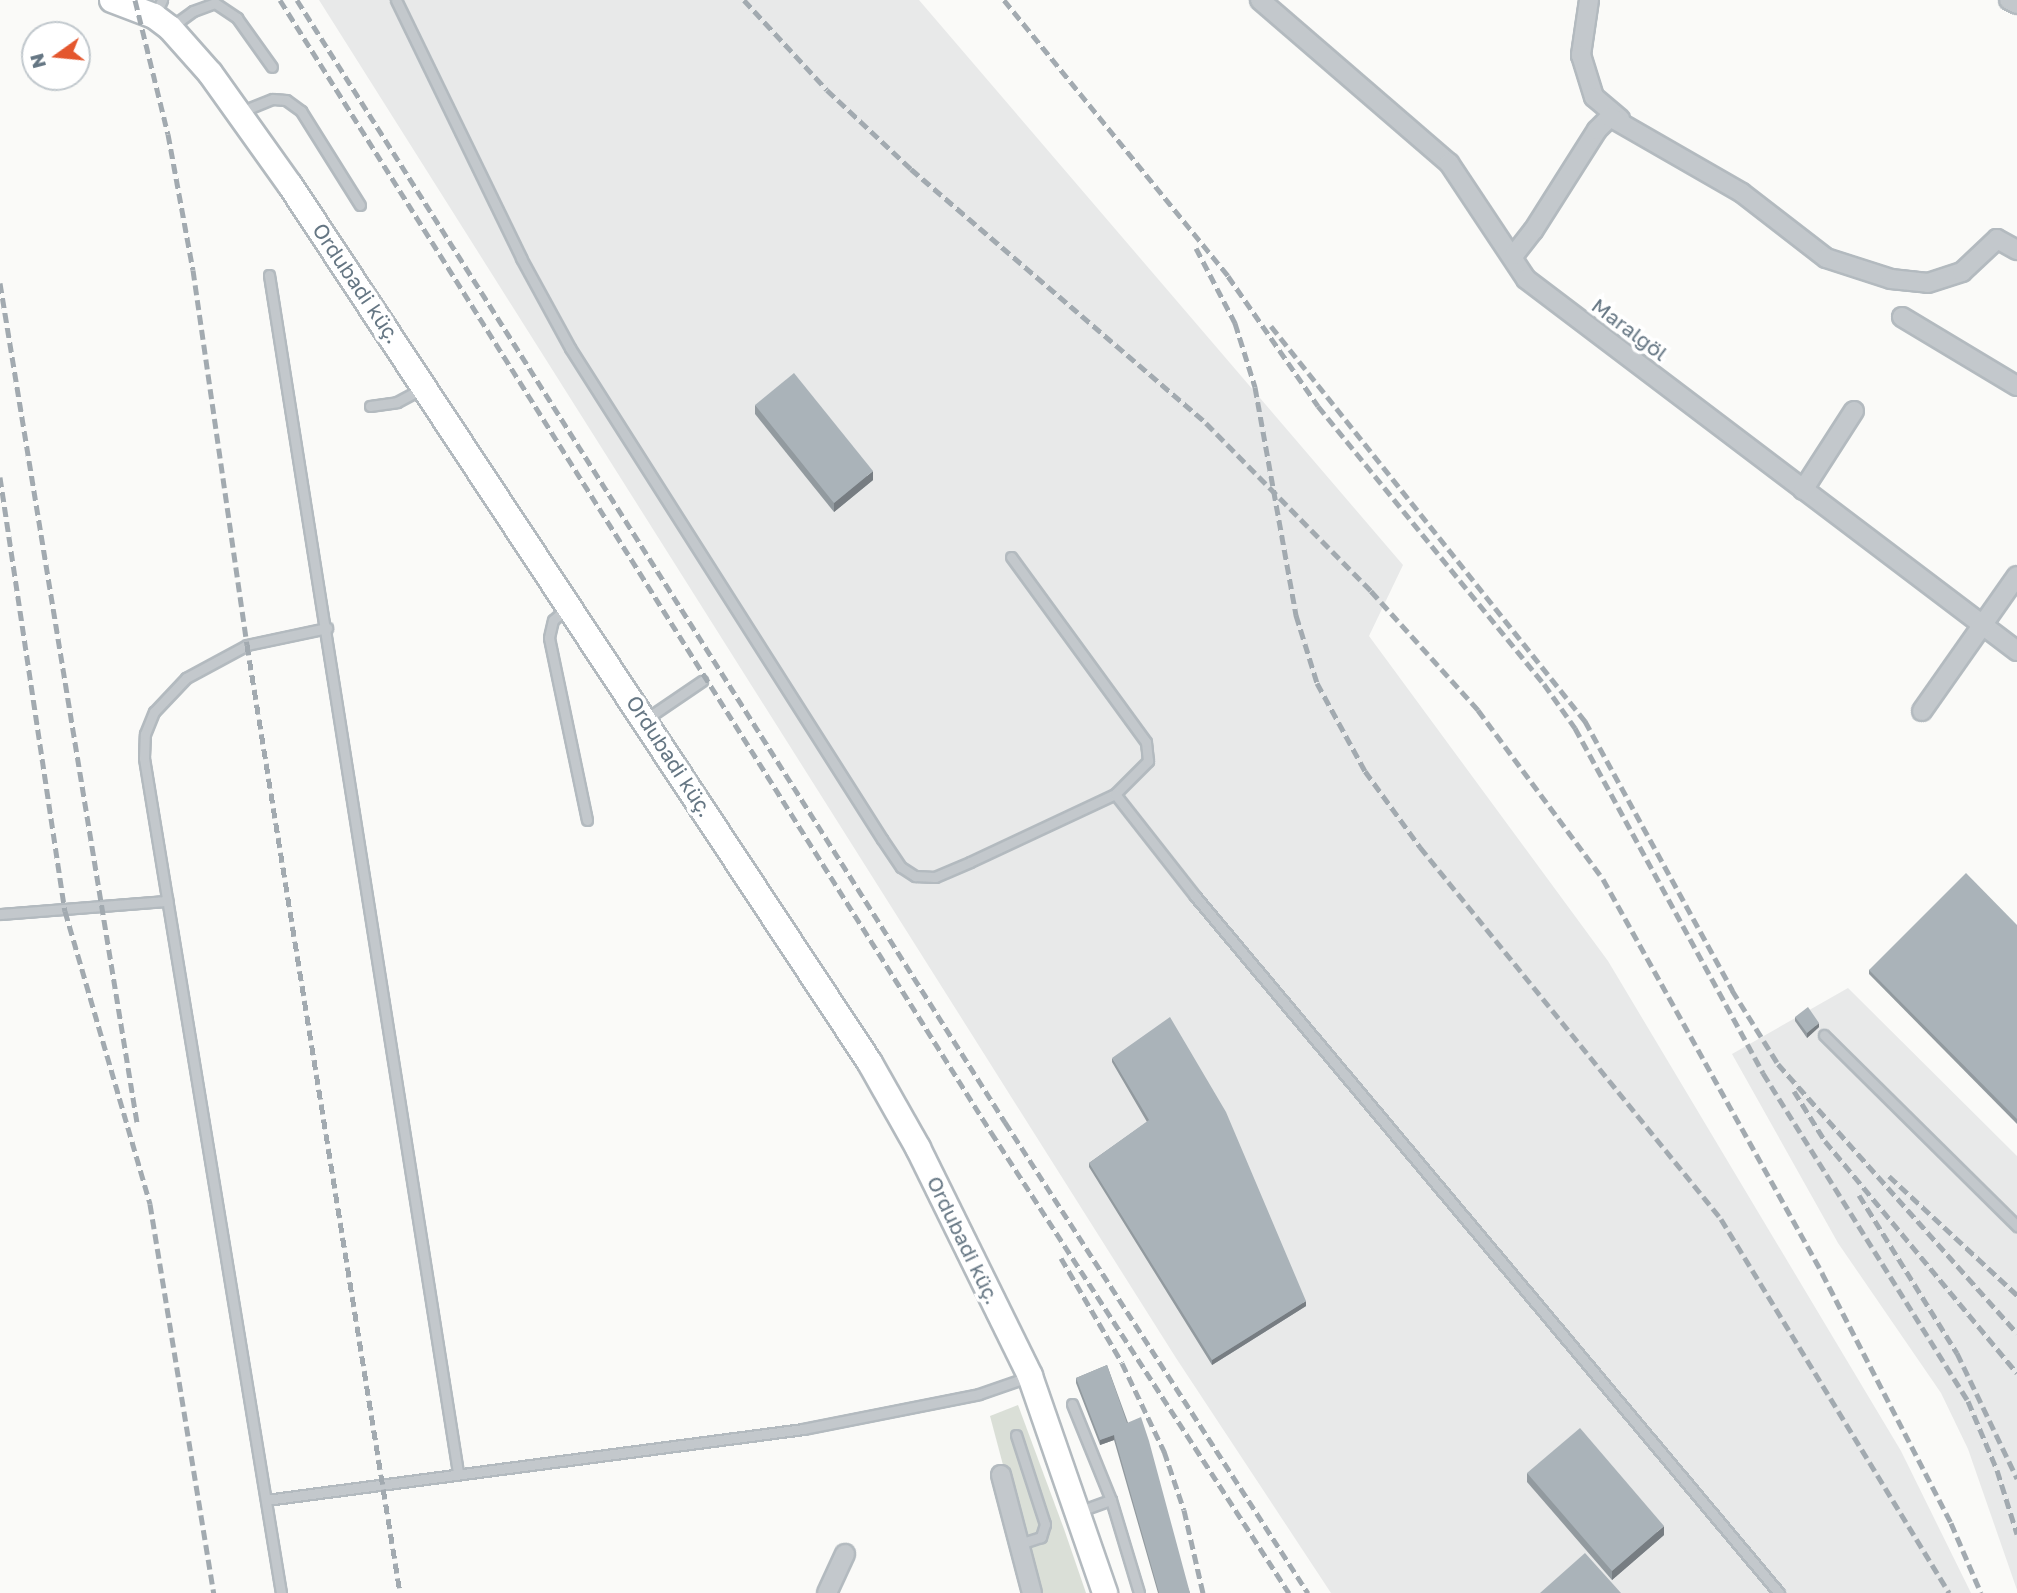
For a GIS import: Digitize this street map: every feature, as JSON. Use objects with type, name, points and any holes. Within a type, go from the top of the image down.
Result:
[{"type":"main road","points":[[112,0],[162,15]]},
{"type":"main road","name":"Ordubadi küç.","points":[[162,15],[238,112],[426,386],[877,1074],[1030,1376],[1105,1593]]},
{"type":"street","name":"Maralgöl","points":[[1260,0],[1450,163],[1514,255],[1526,279],[1983,628],[2017,651]]},
{"type":"street","points":[[1589,0],[1581,55],[1594,97],[1620,119],[1742,192],[1826,258],[1891,279],[1928,283],[1962,272],[1997,239],[2017,250]]},
{"type":"street","points":[[2009,0],[2017,4]]},
{"type":"street","points":[[1514,255],[1534,231],[1597,130],[1610,117],[1620,119]]},
{"type":"street","points":[[1902,317],[2017,386]]},
{"type":"street","points":[[1803,490],[1854,411]]},
{"type":"street","points":[[1922,711],[1983,628],[2017,576]]},
{"type":"street","points":[[1001,1475],[1032,1593]]},
{"type":"street","points":[[827,1593],[845,1554]]},
{"type":"lane","points":[[396,0],[521,258],[570,348],[901,867],[915,876],[935,877],[1115,794],[1148,761],[1146,742],[1011,557]]},
{"type":"lane","points":[[162,15],[193,11],[215,3],[237,18],[272,67]]},
{"type":"lane","points":[[238,112],[274,99],[293,105],[360,205]]},
{"type":"lane","points":[[269,275],[327,628],[458,1472]]},
{"type":"lane","points":[[370,406],[397,402],[426,386]]},
{"type":"lane","points":[[571,605],[553,620],[549,638],[587,820]]},
{"type":"lane","points":[[281,1593],[144,758],[145,734],[154,712],[186,678],[227,653],[327,628]]},
{"type":"lane","points":[[646,719],[702,681]]},
{"type":"lane","points":[[1115,794],[1195,896],[1779,1593]]},
{"type":"lane","points":[[0,914],[167,901]]},
{"type":"lane","points":[[1824,1035],[2017,1226]]},
{"type":"lane","points":[[266,1500],[458,1472],[803,1429],[979,1394],[1030,1376]]},
{"type":"lane","points":[[1072,1404],[1111,1500],[1139,1593]]},
{"type":"lane","points":[[1016,1435],[1045,1524],[1041,1537],[1019,1544]]},
{"type":"lane","points":[[1078,1511],[1111,1500]]},
{"type":"shaded area","points":[[319,0],[919,0],[1403,565],[1369,636],[1608,961],[1901,1451],[1971,1593],[1331,1593],[1176,1358]]},
{"type":"shaded area","points":[[1848,988],[2017,1156],[2017,1590],[1968,1449],[1941,1393],[1838,1243],[1732,1054]]},
{"type":"shaded area","points":[[1018,1405],[1086,1593],[1037,1593],[990,1416]]},
{"type":"building","points":[[794,373],[873,471],[834,503],[755,405]]},
{"type":"building","points":[[1966,873],[2017,925],[2017,1119],[1869,970]]},
{"type":"building","points":[[1808,1007],[1819,1023],[1807,1033],[1795,1017]]},
{"type":"building","points":[[1170,1017],[1226,1112],[1306,1301],[1212,1360],[1089,1163],[1149,1120],[1112,1058]]},
{"type":"building","points":[[1107,1365],[1127,1423],[1141,1417],[1190,1593],[1159,1593],[1114,1435],[1100,1440],[1076,1378]]},
{"type":"building","points":[[1580,1428],[1664,1526],[1612,1571],[1527,1473]]},
{"type":"building","points":[[1585,1553],[1621,1593],[1540,1593]]},
{"type":"railway","points":[[135,0],[168,134],[193,270],[247,645],[400,1593]]},
{"type":"railway","points":[[280,0],[991,1132],[1289,1593]]},
{"type":"railway","points":[[297,0],[1005,1122],[1308,1593]]},
{"type":"railway","points":[[744,0],[827,90],[911,169],[1206,423],[1371,591],[1478,710],[1603,879],[1822,1273],[1951,1523],[1981,1593]]},
{"type":"railway","points":[[1004,0],[1228,276],[1318,406],[1544,684],[1575,728],[1763,1073],[1968,1401],[1997,1470],[2017,1534]]},
{"type":"railway","points":[[1196,248],[1235,323],[1255,387],[1296,615],[1317,683],[1365,771],[1420,847],[1721,1219],[1949,1593]]},
{"type":"railway","points":[[0,283],[137,1122]]},
{"type":"railway","points":[[1271,326],[1585,721],[1732,990],[1778,1064],[2017,1333]]},
{"type":"railway","points":[[0,477],[65,911],[150,1204],[214,1593]]},
{"type":"railway","points":[[1794,1091],[1825,1141],[2017,1373]]},
{"type":"railway","points":[[1889,1176],[2017,1295]]},
{"type":"railway","points":[[1859,1195],[1957,1353],[2017,1478]]},
{"type":"railway","points":[[1061,1258],[1122,1363],[1164,1451],[1184,1510],[1203,1593]]}]
